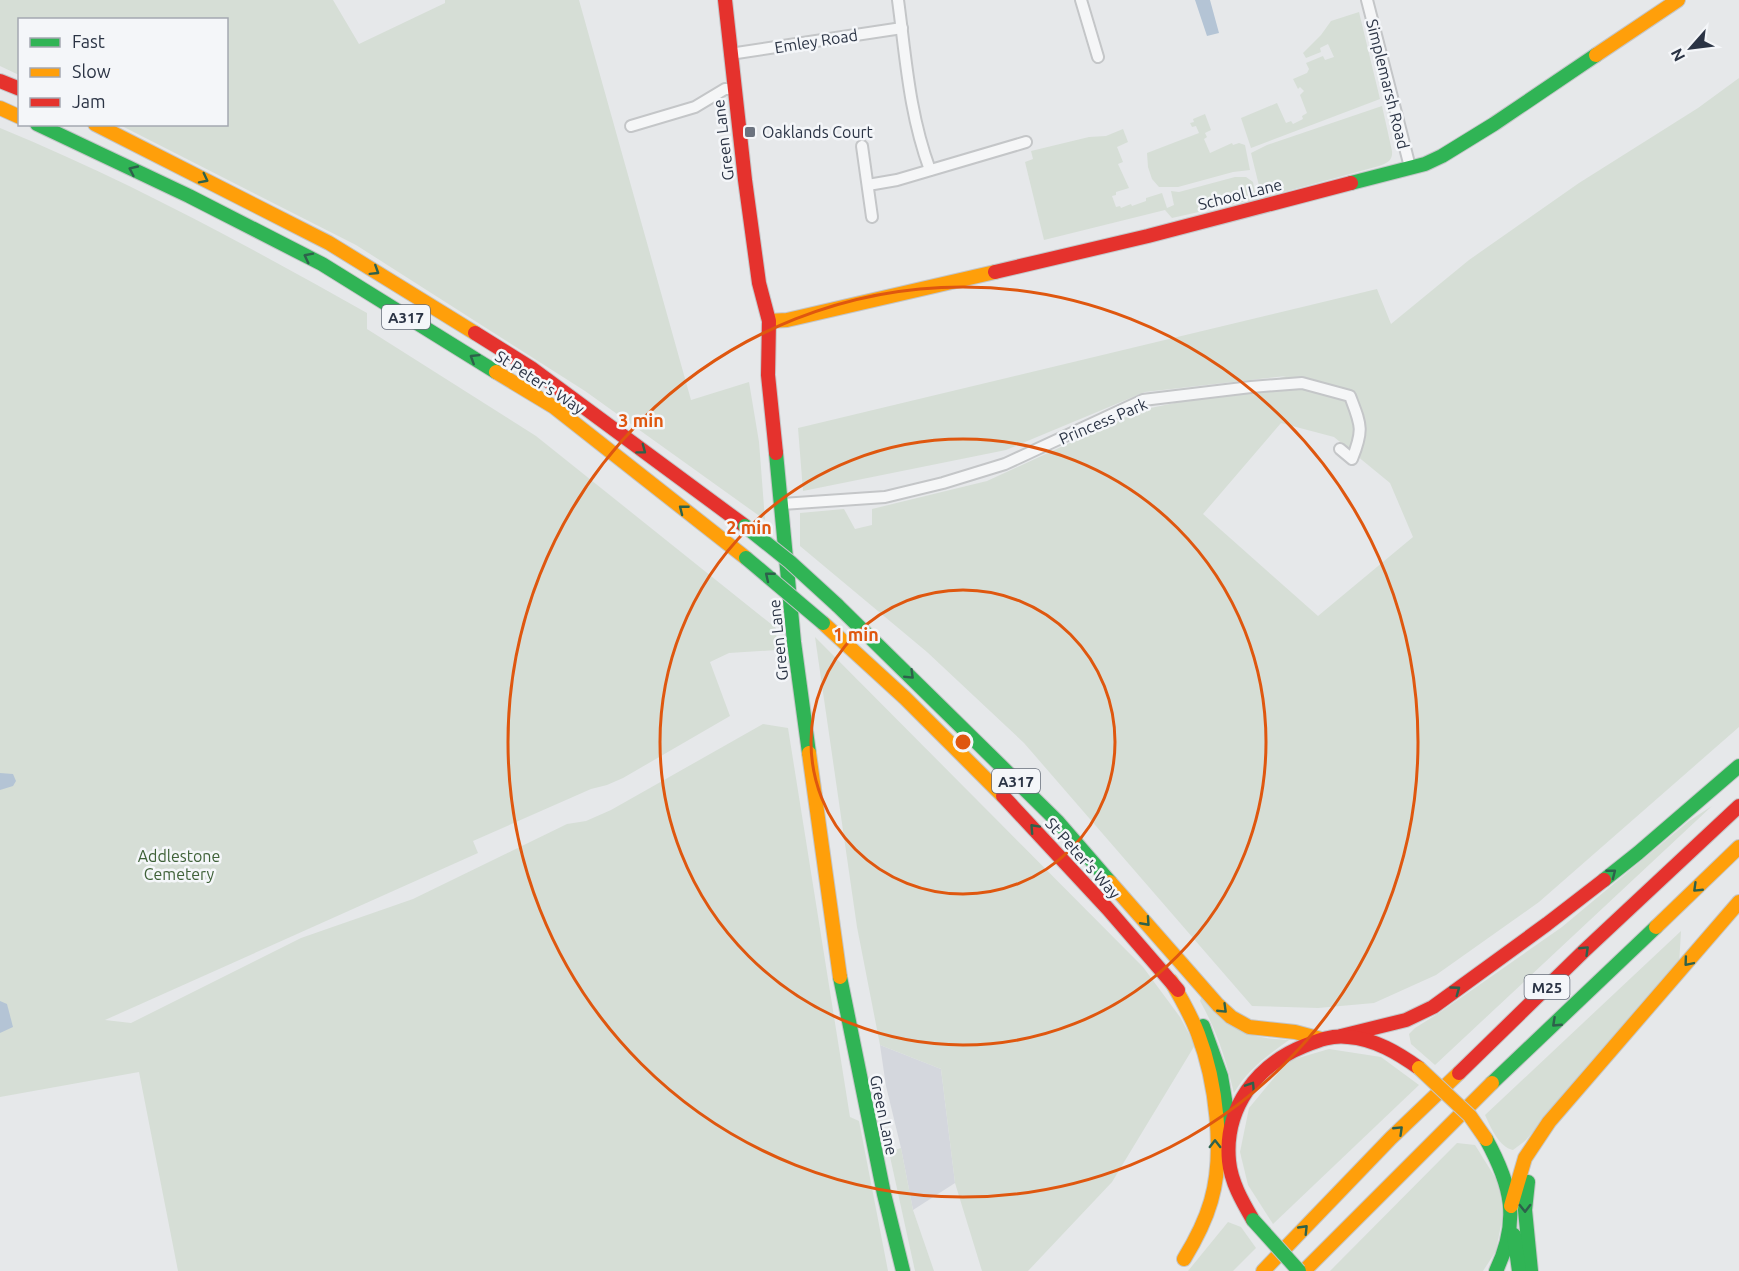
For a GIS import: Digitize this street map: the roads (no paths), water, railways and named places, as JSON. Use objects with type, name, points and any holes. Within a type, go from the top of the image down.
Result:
[{"type":"main road","name":"Green Lane","points":[[725,0],[759,283],[769,321],[768,375],[794,642],[840,970],[867,1116],[903,1271]]},
{"type":"main road","name":"School Lane","points":[[769,321],[808,315],[1148,236],[1425,164],[1485,130],[1678,0]]},
{"type":"main road","points":[[0,81],[18,88]]},
{"type":"main road","points":[[0,108],[18,116]]},
{"type":"main road","name":"St Peter's Way","points":[[41,126],[189,196],[322,264],[554,407],[746,558],[884,676],[954,744],[1074,871],[1171,981],[1198,1015],[1214,1050],[1225,1087],[1230,1129]]},
{"type":"main road","name":"St Peter's Way","points":[[99,126],[329,243],[440,311],[531,368],[745,526],[790,562],[837,605],[960,723],[1058,822],[1218,1005],[1249,1027],[1295,1032],[1321,1039]]},
{"type":"main road","points":[[1176,1271],[1209,1231],[1221,1207],[1229,1160],[1230,1129],[1240,1104],[1253,1082],[1265,1069],[1283,1056],[1321,1039],[1406,1020],[1433,1007],[1638,853],[1739,766]]},
{"type":"main road","name":"M25","points":[[1263,1271],[1391,1138],[1585,950],[1739,806]]},
{"type":"main road","name":"M25","points":[[1304,1271],[1489,1086],[1739,847]]},
{"type":"main road","points":[[1496,1271],[1505,1256],[1509,1240],[1511,1211],[1525,1158],[1549,1122],[1739,902]]},
{"type":"main road","points":[[1171,981],[1192,1019],[1204,1052],[1211,1082],[1215,1126],[1215,1180],[1198,1235],[1185,1260]]},
{"type":"main road","points":[[1341,1036],[1369,1041],[1392,1049],[1419,1068],[1470,1116],[1499,1162],[1506,1180],[1519,1271]]},
{"type":"main road","points":[[1531,1271],[1525,1210],[1528,1181],[1538,1151],[1572,1098]]},
{"type":"main road","points":[[1229,1160],[1235,1188],[1253,1220],[1299,1271]]},
{"type":"street","points":[[898,0],[911,104],[930,170]]},
{"type":"street","points":[[1081,0],[1098,57]]},
{"type":"street","name":"Simplemarsh Road","points":[[1367,0],[1410,167]]},
{"type":"street","name":"Emley Road","points":[[730,54],[902,28]]},
{"type":"street","points":[[631,126],[695,107],[725,89],[734,89]]},
{"type":"street","points":[[868,185],[897,180],[1026,142]]},
{"type":"street","points":[[862,146],[872,217]]},
{"type":"street","name":"Princess Park","points":[[782,504],[859,500],[898,495],[1005,464],[1143,400],[1251,387],[1302,383],[1350,396],[1361,426],[1359,442],[1352,459],[1340,449]]},
{"type":"water","points":[[1195,0],[1210,0],[1219,33],[1207,36]]},
{"type":"water","points":[[0,773],[13,774],[16,781],[13,786],[0,790]]},
{"type":"water","points":[[0,1001],[7,1004],[13,1027],[0,1033]]},
{"type":"place","name":"Oaklands Court","points":[[750,132]]},
{"type":"park label","name":"Addlestone Cemetery","points":[[179,865]]}]
